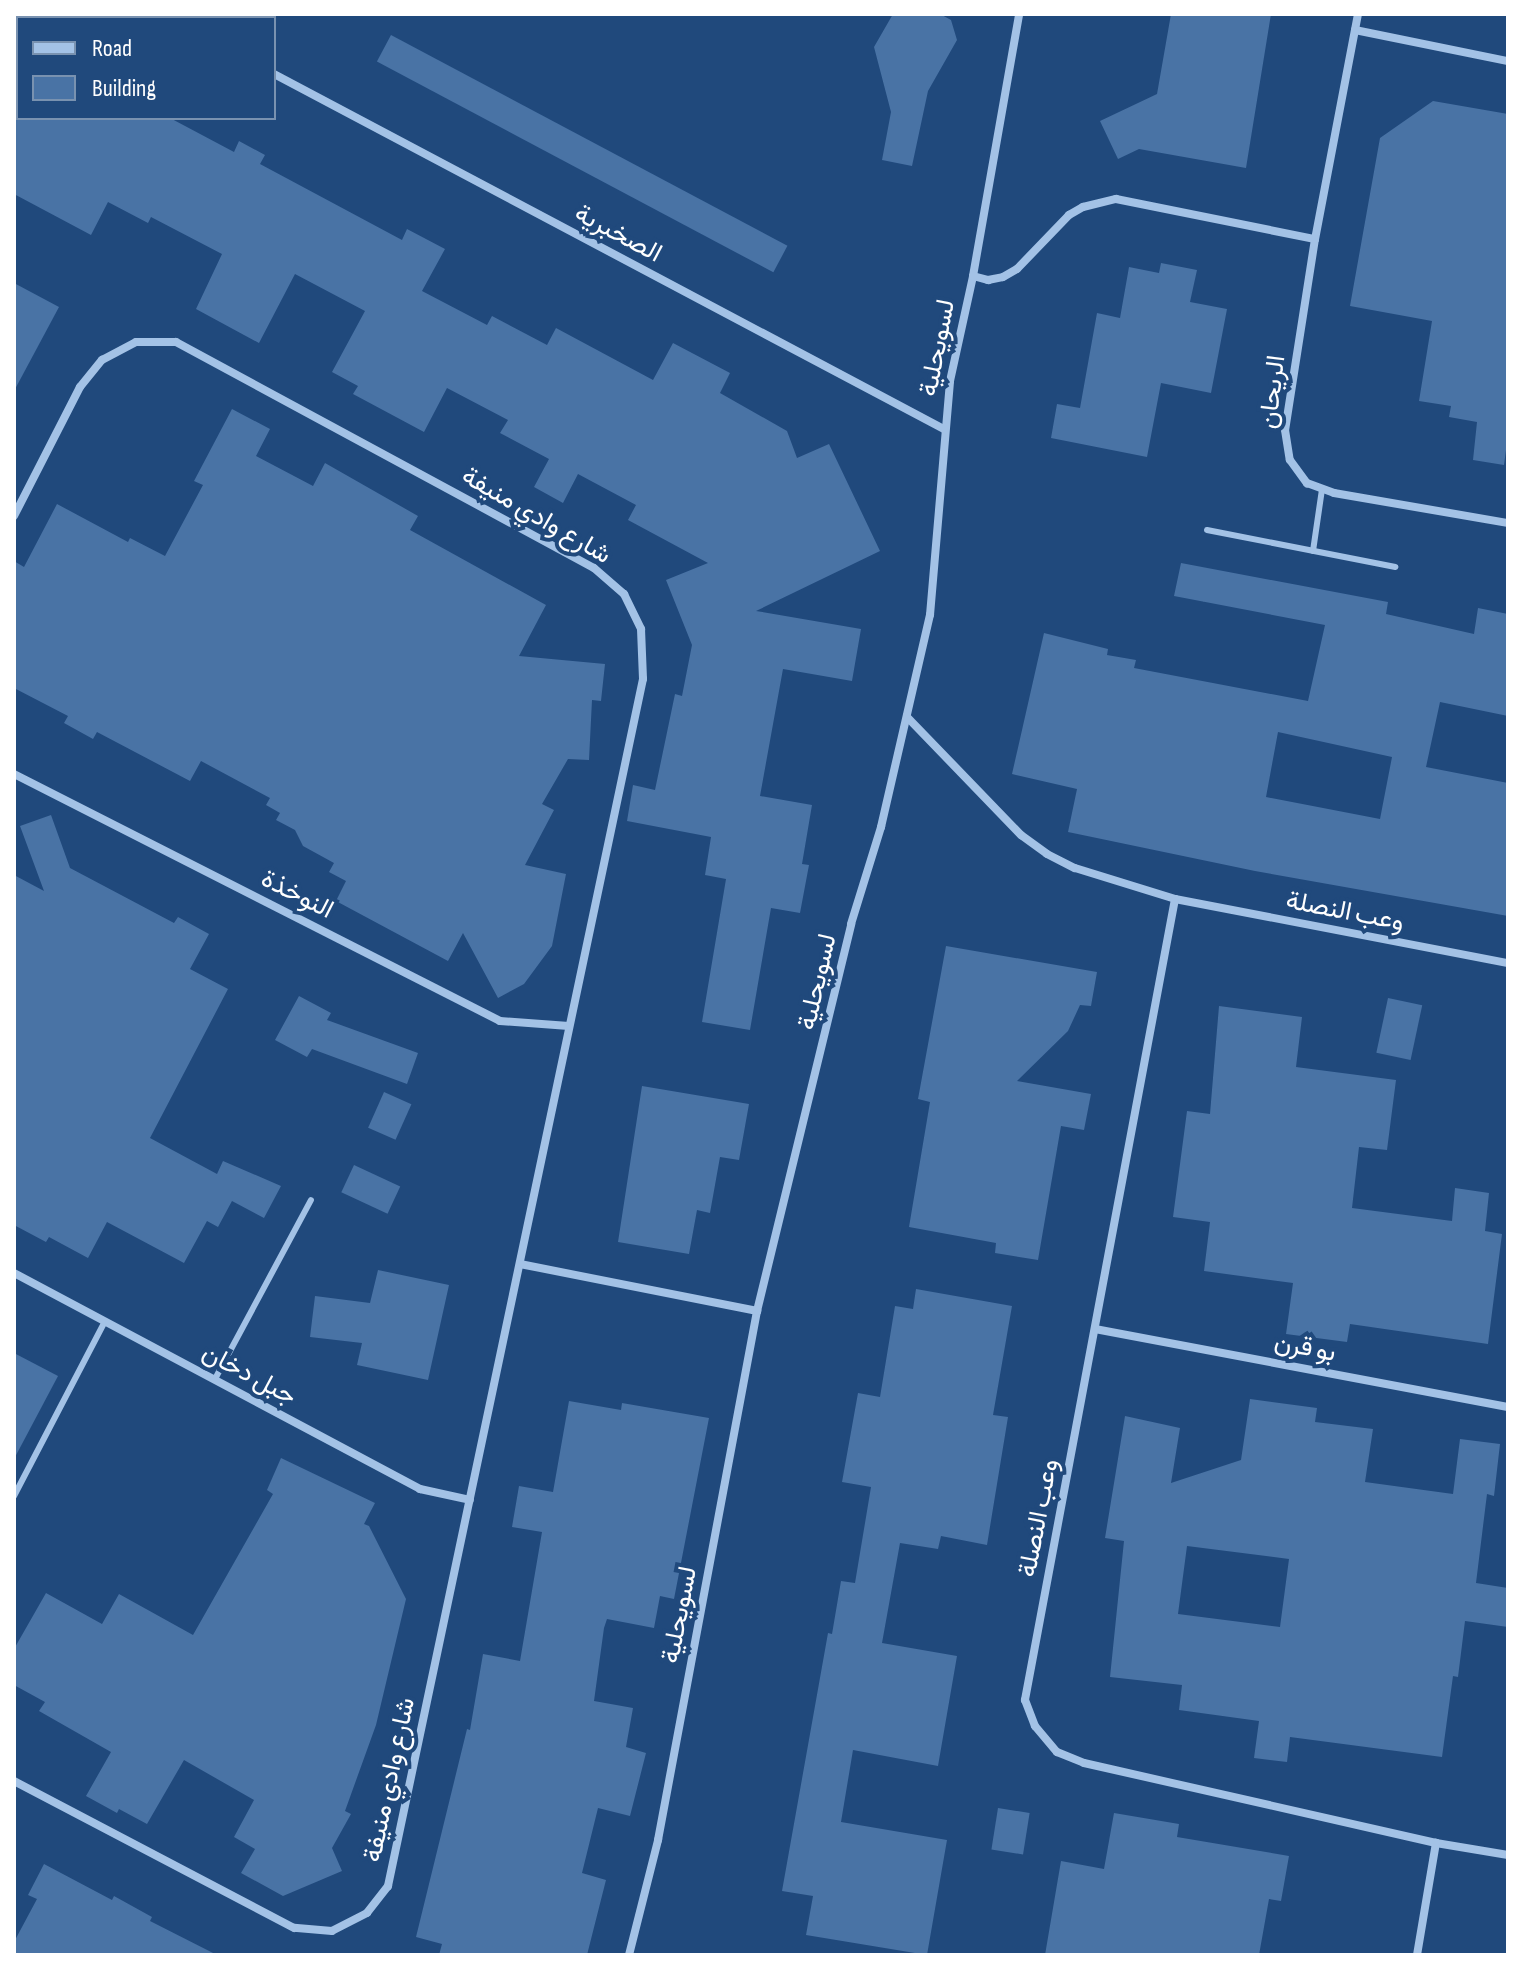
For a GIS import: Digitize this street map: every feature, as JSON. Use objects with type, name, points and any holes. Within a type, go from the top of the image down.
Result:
[{"type":"street","name":"لسويحلية","points":[[629,1955],[658,1840],[757,1311],[832,1013],[851,924],[881,827],[930,615],[950,381],[973,276],[1019,14]]},
{"type":"street","name":"الريحان","points":[[1322,489],[1307,483],[1290,460],[1285,430],[1315,239],[1358,14]]},
{"type":"street","points":[[1355,30],[1508,61]]},
{"type":"street","name":"الصخبرية","points":[[276,75],[944,429]]},
{"type":"street","points":[[973,276],[988,280],[1003,277],[1017,269],[1069,215],[1083,207],[1116,199],[1315,239]]},
{"type":"street","name":"شارع وادي منيفة","points":[[14,516],[80,387],[102,360],[136,342],[176,342],[594,568],[624,594],[641,629],[643,679],[388,1886],[367,1913],[332,1931],[294,1928],[14,1781]]},
{"type":"street","points":[[1322,489],[1508,523]]},
{"type":"street","name":"وعب النصلة","points":[[908,718],[1021,835],[1047,854],[1075,868],[1175,899],[1508,963]]},
{"type":"street","name":"النوخذة","points":[[14,774],[500,1021],[569,1026]]},
{"type":"street","name":"وعب النصلة","points":[[1175,899],[1025,1700],[1035,1726],[1057,1752],[1084,1763],[1436,1843],[1508,1855]]},
{"type":"street","points":[[520,1264],[757,1311]]},
{"type":"street","name":"جبل دخان","points":[[14,1273],[420,1489],[470,1500]]},
{"type":"street","name":"بو قرن","points":[[1095,1329],[1508,1407]]},
{"type":"street","points":[[1417,1955],[1436,1843]]},
{"type":"lane","points":[[1313,551],[1322,489]]},
{"type":"lane","points":[[1207,530],[1395,567]]},
{"type":"lane","points":[[215,1379],[311,1200]]},
{"type":"lane","points":[[14,1496],[105,1321]]},
{"type":"building","points":[[893,14],[940,14],[951,20],[957,40],[928,91],[912,166],[882,160],[891,112],[874,47]]},
{"type":"building","points":[[1171,14],[1271,14],[1246,168],[1139,149],[1118,159],[1100,121],[1157,94]]},
{"type":"building","points":[[391,35],[787,246],[773,272],[377,61]]},
{"type":"building","points":[[1433,101],[1508,114],[1508,435],[1504,465],[1473,460],[1477,422],[1449,417],[1451,406],[1419,401],[1432,321],[1350,306],[1380,138]]},
{"type":"building","points":[[14,118],[174,120],[234,152],[239,141],[265,155],[260,164],[402,240],[407,229],[445,249],[422,291],[487,325],[492,316],[547,345],[556,328],[653,380],[673,343],[730,373],[720,393],[787,431],[797,458],[829,444],[880,551],[756,611],[861,629],[852,681],[783,669],[760,796],[812,805],[802,864],[809,865],[800,913],[771,908],[750,1030],[702,1022],[726,879],[705,875],[711,837],[627,821],[633,785],[655,790],[675,694],[682,696],[692,645],[666,580],[708,563],[628,520],[636,505],[578,474],[563,503],[534,487],[549,459],[500,433],[508,420],[447,388],[424,432],[353,394],[358,386],[332,372],[365,311],[295,274],[259,343],[196,309],[222,254],[151,217],[148,223],[108,202],[91,235],[14,194]]},
{"type":"building","points":[[1161,263],[1197,270],[1190,302],[1227,309],[1211,393],[1161,383],[1147,457],[1051,438],[1057,404],[1080,408],[1097,313],[1120,318],[1129,267],[1159,273]]},
{"type":"building","points":[[14,283],[59,307],[14,391]]},
{"type":"building","points":[[232,409],[270,429],[256,456],[313,486],[325,463],[418,516],[410,530],[546,605],[519,656],[605,664],[601,701],[592,700],[589,760],[568,759],[542,804],[554,810],[525,865],[566,874],[552,946],[524,984],[498,998],[463,933],[448,961],[336,901],[346,881],[329,872],[334,863],[303,846],[295,830],[276,820],[280,813],[266,805],[270,798],[201,761],[190,781],[97,732],[93,739],[64,723],[68,716],[14,688],[14,561],[24,567],[57,504],[128,542],[130,538],[165,556],[203,485],[194,481]]},
{"type":"building","points":[[1181,563],[1388,602],[1386,614],[1474,634],[1478,608],[1508,614],[1508,716],[1440,702],[1426,767],[1508,783],[1508,916],[1255,871],[1068,832],[1077,789],[1012,774],[1044,633],[1108,649],[1107,655],[1136,660],[1134,668],[1308,701],[1325,625],[1174,596]],"holes":[[[1278,732],[1392,757],[1380,819],[1266,797]]]},
{"type":"building","points":[[51,815],[70,868],[174,923],[178,917],[209,934],[190,969],[228,989],[150,1138],[217,1174],[223,1161],[281,1186],[264,1218],[232,1201],[218,1227],[207,1221],[184,1263],[107,1222],[88,1258],[49,1237],[46,1242],[14,1225],[14,875],[44,891],[20,826]]},
{"type":"building","points":[[946,946],[1097,972],[1091,1006],[1080,1005],[1068,1031],[1017,1081],[1091,1094],[1084,1130],[1061,1126],[1038,1260],[995,1253],[996,1243],[909,1227],[930,1102],[918,1099]]},
{"type":"building","points":[[299,996],[331,1013],[327,1020],[418,1053],[407,1084],[312,1049],[307,1057],[275,1040]]},
{"type":"building","points":[[1388,998],[1422,1005],[1411,1060],[1376,1053]]},
{"type":"building","points":[[1219,1006],[1302,1017],[1296,1067],[1396,1080],[1387,1150],[1359,1147],[1352,1208],[1452,1221],[1455,1188],[1489,1193],[1485,1231],[1502,1234],[1488,1344],[1350,1324],[1347,1342],[1286,1334],[1293,1283],[1204,1271],[1210,1222],[1173,1217],[1187,1111],[1210,1114]]},
{"type":"building","points":[[642,1086],[749,1104],[739,1160],[720,1157],[710,1213],[697,1210],[689,1254],[618,1242]]},
{"type":"building","points":[[384,1092],[411,1104],[396,1140],[368,1128]]},
{"type":"building","points":[[354,1165],[400,1187],[388,1214],[341,1192]]},
{"type":"building","points":[[378,1270],[449,1285],[428,1380],[357,1365],[362,1343],[310,1337],[315,1296],[370,1303]]},
{"type":"building","points":[[916,1289],[1012,1306],[993,1415],[1008,1417],[987,1545],[941,1536],[938,1549],[900,1543],[882,1643],[957,1656],[938,1766],[853,1750],[841,1822],[947,1840],[927,1955],[806,1935],[813,1896],[782,1891],[828,1633],[832,1634],[841,1581],[855,1583],[871,1487],[842,1482],[858,1393],[880,1397],[895,1306],[913,1309]]},
{"type":"building","points":[[14,1353],[58,1376],[14,1459]]},
{"type":"building","points":[[1250,1399],[1317,1408],[1315,1422],[1373,1429],[1365,1482],[1453,1494],[1460,1439],[1500,1444],[1494,1496],[1487,1494],[1476,1583],[1508,1588],[1508,1627],[1465,1621],[1458,1677],[1453,1676],[1442,1757],[1290,1737],[1287,1762],[1254,1758],[1259,1721],[1179,1710],[1182,1685],[1110,1677],[1124,1541],[1105,1538],[1125,1416],[1180,1428],[1171,1483],[1241,1460]],"holes":[[[1187,1546],[1289,1559],[1280,1627],[1178,1614]]]},
{"type":"building","points":[[569,1401],[621,1410],[622,1403],[709,1418],[674,1599],[660,1596],[654,1628],[607,1619],[604,1628],[594,1701],[633,1708],[626,1747],[646,1753],[630,1816],[598,1808],[582,1873],[606,1880],[587,1955],[439,1955],[442,1944],[416,1937],[467,1729],[470,1730],[483,1654],[520,1661],[542,1532],[512,1527],[519,1486],[553,1492]]},
{"type":"building","points":[[281,1458],[375,1503],[364,1524],[369,1526],[406,1599],[376,1725],[345,1811],[351,1814],[332,1848],[342,1871],[283,1896],[241,1873],[255,1849],[234,1837],[254,1800],[184,1760],[147,1824],[119,1809],[117,1813],[86,1796],[111,1752],[39,1711],[45,1702],[14,1685],[14,1649],[46,1593],[102,1624],[119,1594],[193,1635],[273,1494],[267,1490]]},
{"type":"building","points":[[998,1808],[1030,1813],[1023,1854],[991,1849]]},
{"type":"building","points":[[1114,1813],[1179,1824],[1177,1837],[1289,1856],[1281,1901],[1269,1899],[1259,1955],[1045,1955],[1061,1861],[1104,1869]]},
{"type":"building","points":[[44,1864],[112,1900],[114,1896],[152,1917],[150,1921],[217,1955],[14,1955],[14,1942],[37,1899],[28,1895]]}]
